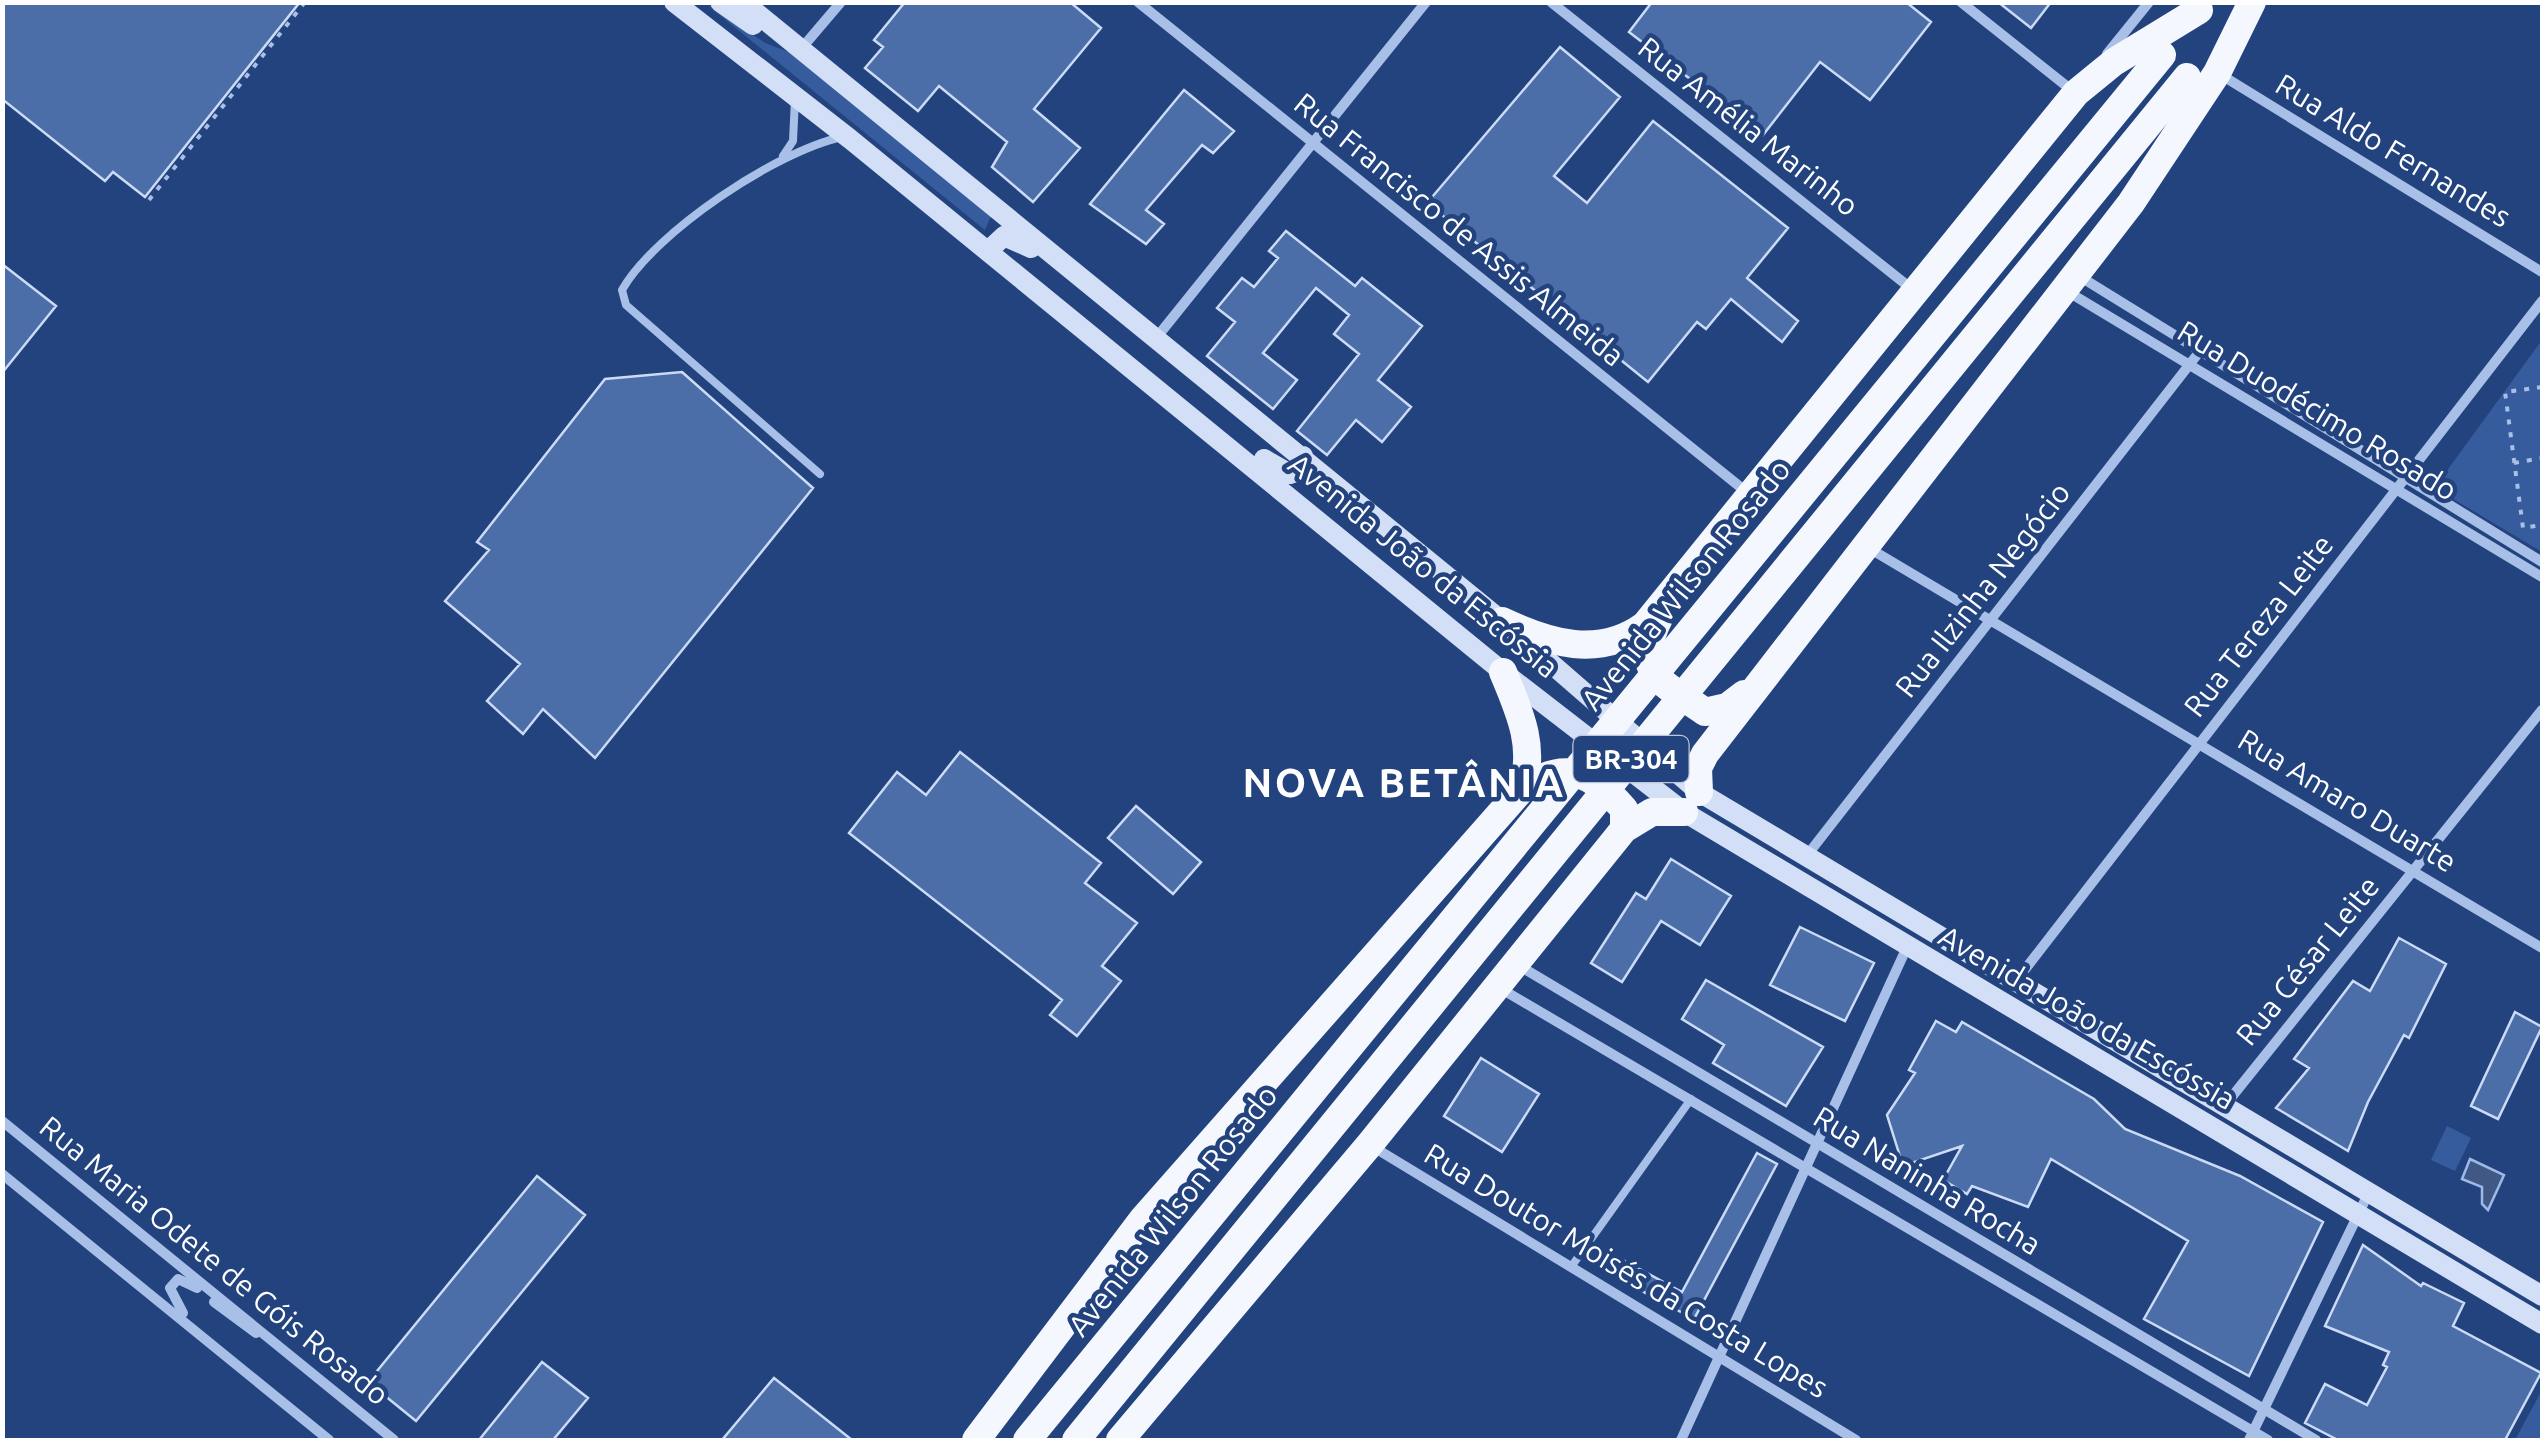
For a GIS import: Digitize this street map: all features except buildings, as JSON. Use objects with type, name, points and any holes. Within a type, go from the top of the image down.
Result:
[{"type":"highway","points":[[1120,1440],[1370,1144],[1624,829],[1652,812],[1691,802],[1705,754],[2132,203],[2217,72],[2251,2]]},
{"type":"highway","name":"BR-304","points":[[1076,1440],[2251,2]]},
{"type":"highway","points":[[1502,621],[1548,642],[1595,646],[1630,637],[1672,593],[2076,93],[2114,62],[2202,6]]},
{"type":"highway","name":"Avenida Wilson Rosado","points":[[1027,1440],[2202,6]]},
{"type":"highway","points":[[1672,593],[1646,652],[1647,664],[1660,680],[1705,712],[1715,712],[1766,677]]},
{"type":"highway","points":[[1503,672],[1526,734],[1528,757],[1521,790]]},
{"type":"highway","points":[[976,1440],[1143,1220],[1521,790],[1554,772],[1580,774],[1604,787],[1624,810],[1624,829]]},
{"type":"main road","points":[[720,2],[748,22],[775,28]]},
{"type":"main road","name":"Avenida João da Escóssia","points":[[743,2],[1502,621],[1691,802],[1804,859],[2226,1104],[2542,1324]]},
{"type":"main road","name":"Avenida João da Escóssia","points":[[680,4],[1503,672],[1907,947],[2364,1202],[2542,1296]]},
{"type":"main road","points":[[988,251],[996,239],[1013,237],[1060,271],[1104,294]]},
{"type":"main road","points":[[1170,399],[1216,419],[1284,474],[1296,472],[1302,456]]},
{"type":"street","points":[[801,49],[841,2]]},
{"type":"street","name":"Rua Francisco de Assis Almeida","points":[[1138,2],[1750,496]]},
{"type":"street","points":[[1157,336],[1426,2]]},
{"type":"street","name":"Rua Amélia Marinho","points":[[1551,2],[1914,290]]},
{"type":"street","points":[[1961,2],[2076,93],[2148,2]]},
{"type":"street","name":"Rua Aldo Fernandes","points":[[2217,72],[2542,272]]},
{"type":"street","name":"Rua Duodécimo Rosado","points":[[2070,282],[2200,352],[2542,562]]},
{"type":"street","name":"Rua Duodécimo Rosado","points":[[2070,282],[2192,364],[2542,577]]},
{"type":"street","name":"Rua Tereza Leite","points":[[2015,982],[2542,300]]},
{"type":"street","name":"Rua Ilzinha Negócio","points":[[1804,859],[2200,352]]},
{"type":"street","name":"Rua Amaro Duarte","points":[[1866,546],[2542,948]]},
{"type":"street","name":"Rua César Leite","points":[[2226,1104],[2542,710]]},
{"type":"street","points":[[1681,1440],[1907,947]]},
{"type":"street","name":"Rua Naninha Rocha","points":[[1514,962],[2316,1440]]},
{"type":"street","name":"Rua Naninha Rocha","points":[[1497,986],[1807,1166],[2251,1436],[2268,1440]]},
{"type":"street","name":"Rua Maria Odete de Góis Rosado","points":[[2,1121],[394,1440]]},
{"type":"street","name":"Rua Doutor Moisés da Costa Lopes","points":[[1370,1144],[1856,1440]]},
{"type":"street","points":[[2,1174],[199,1330],[329,1440]]},
{"type":"street","points":[[2251,1436],[2364,1202]]},
{"type":"street","points":[[199,1330],[170,1294],[178,1280],[192,1284],[244,1328],[271,1340]]},
{"type":"lane","points":[[780,160],[793,141],[795,99]]},
{"type":"lane","points":[[820,474],[626,305],[622,296],[624,286],[692,216],[780,160],[846,136]]},
{"type":"lane","points":[[1571,1267],[1691,1099]]},
{"type":"path","points":[[148,200],[305,2]]},
{"type":"path","points":[[2542,387],[2505,392],[2523,528],[2542,525]]},
{"type":"path","points":[[2514,463],[2542,458]]},
{"type":"shaded area","points":[[706,4],[765,43],[794,54],[991,216],[985,230]]},
{"type":"shaded area","points":[[2542,340],[2542,552],[2450,497],[2438,483]]},
{"type":"shaded area","points":[[2447,1126],[2471,1138],[2455,1171],[2431,1160]]},
{"type":"shaded area","points":[[2470,1159],[2504,1175],[2488,1210],[2482,1204],[2482,1187],[2462,1179]]},
{"type":"shaded area","points":[[2542,1390],[2542,1440],[2515,1440]]},
{"type":"district","name":"NOVA BETÂNIA","points":[[1404,783]]}]
